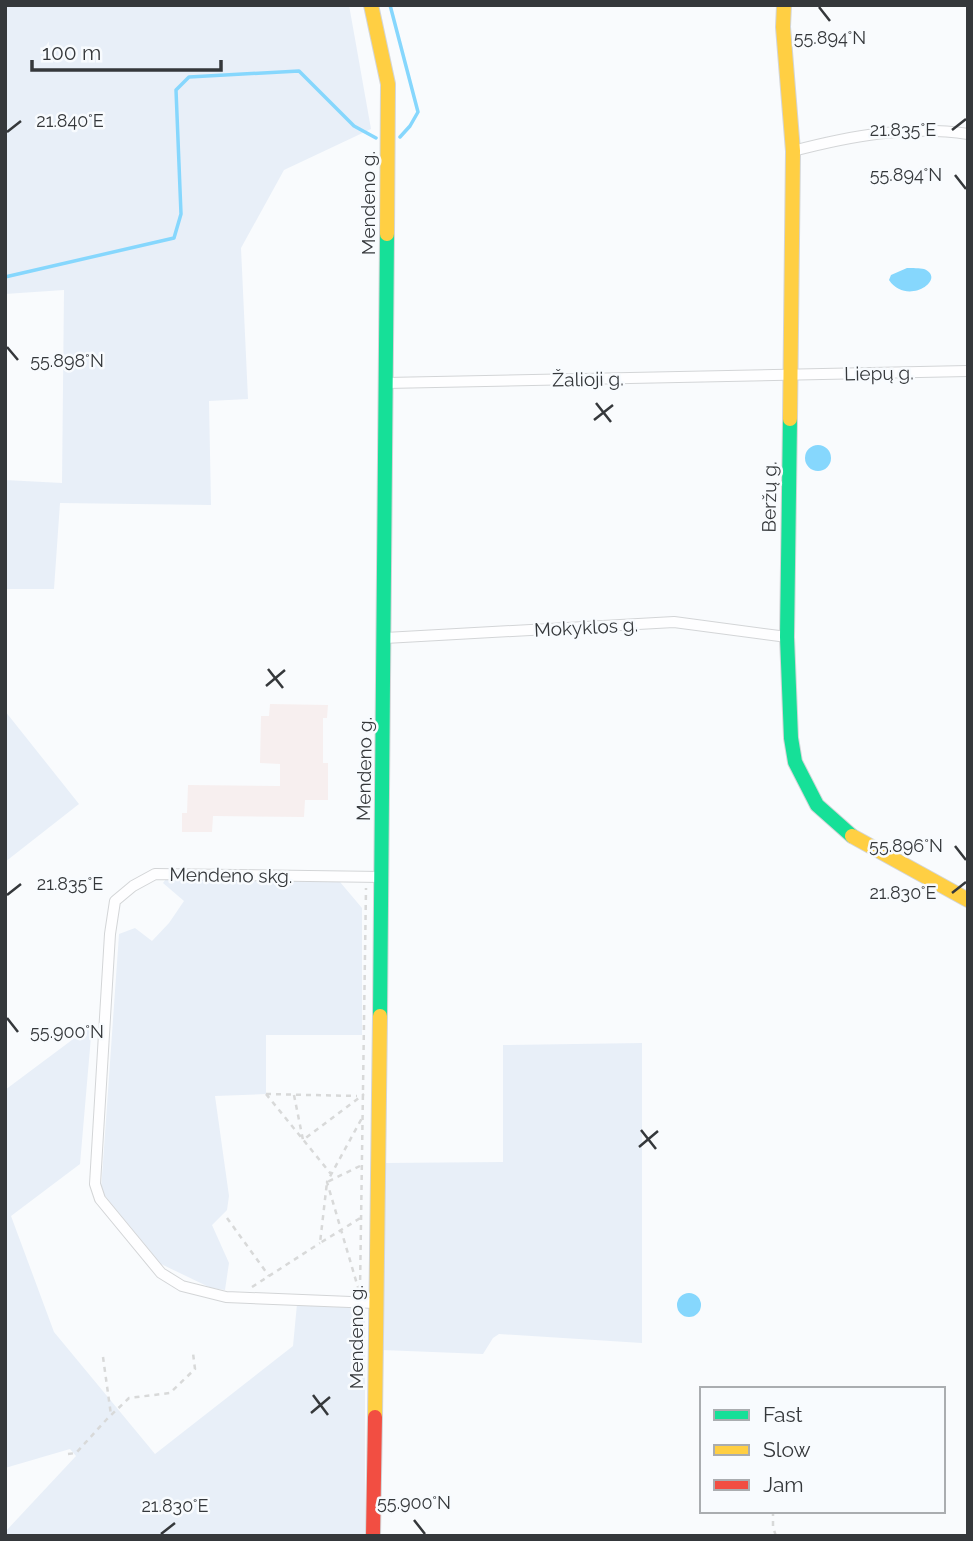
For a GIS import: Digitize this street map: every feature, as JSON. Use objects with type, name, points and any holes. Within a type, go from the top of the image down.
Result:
[{"type":"street","name":"Mendeno g.","points":[[371,5],[388,84],[382,877],[373,1536]]},
{"type":"street","name":"Beržų g.","points":[[784,5],[783,27],[793,152],[787,637],[791,738],[795,762],[817,805],[848,834],[968,900]]},
{"type":"street","points":[[793,152],[873,134],[944,130],[968,134]]},
{"type":"street","name":"Liepų g.","points":[[790,375],[968,371]]},
{"type":"street","name":"Žalioji g.","points":[[386,383],[790,375]]},
{"type":"street","name":"Mokyklos g.","points":[[384,638],[674,622],[787,637]]},
{"type":"street","name":"Mendeno skg.","points":[[375,1303],[236,1298],[182,1286],[161,1273],[100,1199],[95,1184],[110,934],[115,901],[133,886],[155,874],[382,877]]},
{"type":"path","points":[[327,1182],[360,1294],[366,877]]},
{"type":"path","points":[[331,1174],[266,1094],[361,1095]]},
{"type":"path","points":[[294,1095],[303,1140]]},
{"type":"path","points":[[303,1140],[361,1095]]},
{"type":"path","points":[[320,1243],[327,1182],[363,1115]]},
{"type":"path","points":[[327,1182],[361,1166]]},
{"type":"path","points":[[236,1298],[362,1217]]},
{"type":"path","points":[[227,1218],[269,1276]]},
{"type":"path","points":[[68,1454],[76,1453],[129,1398],[170,1393],[195,1369],[193,1353]]},
{"type":"path","points":[[103,1357],[111,1415]]},
{"type":"path","points":[[773,1513],[776,1536]]},
{"type":"shaded area","points":[[5,5],[349,5],[371,129],[284,170],[241,248],[248,399],[209,401],[211,505],[60,503],[54,589],[5,589],[5,480],[62,483],[64,290],[5,294]]},
{"type":"shaded area","points":[[270,704],[328,705],[327,718],[323,718],[323,763],[328,763],[328,800],[305,800],[304,817],[213,816],[212,832],[182,832],[182,813],[187,813],[188,785],[280,786],[280,764],[260,763],[261,716],[269,716]]},
{"type":"shaded area","points":[[5,711],[79,804],[5,862]]},
{"type":"shaded area","points":[[166,879],[340,882],[362,908],[362,1035],[266,1035],[266,1094],[215,1096],[229,1196],[227,1210],[212,1225],[229,1263],[225,1290],[211,1288],[161,1264],[101,1191],[119,934],[135,928],[152,941],[169,923],[184,901],[163,883]]},
{"type":"shaded area","points":[[92,1025],[80,1164],[11,1216],[54,1332],[155,1454],[293,1346],[297,1304],[365,1307],[365,1536],[5,1536],[5,1532],[76,1456],[70,1449],[5,1468],[5,1090]]},
{"type":"shaded area","points":[[642,1043],[642,1343],[499,1334],[493,1338],[483,1354],[382,1350],[385,1163],[503,1162],[503,1045]]},
{"type":"water","points":[[907,268],[924,269],[930,273],[928,284],[914,291],[897,288],[889,280],[891,275]]},
{"type":"water","points":[[818,445],[828,448],[831,458],[828,468],[818,471],[808,468],[805,458],[808,448]]},
{"type":"water","points":[[689,1293],[698,1296],[701,1305],[698,1314],[689,1317],[680,1314],[677,1305],[680,1296]]},
{"type":"waterway","points":[[390,5],[418,112],[400,137]]},
{"type":"waterway","points":[[5,277],[174,238],[181,214],[176,90],[189,77],[299,71],[354,126],[376,138]]},
{"type":"traffic: fast","points":[[380,1016],[387,234]]},
{"type":"traffic: fast","points":[[790,419],[787,637],[791,738],[795,762],[817,805],[852,836]]},
{"type":"traffic: slow","points":[[371,5],[388,84],[387,234]]},
{"type":"traffic: slow","points":[[784,5],[783,27],[793,151],[790,419]]},
{"type":"traffic: slow","points":[[852,836],[968,900]]},
{"type":"traffic: slow","points":[[375,1417],[380,1016]]},
{"type":"traffic: jam","points":[[373,1536],[375,1417]]}]
